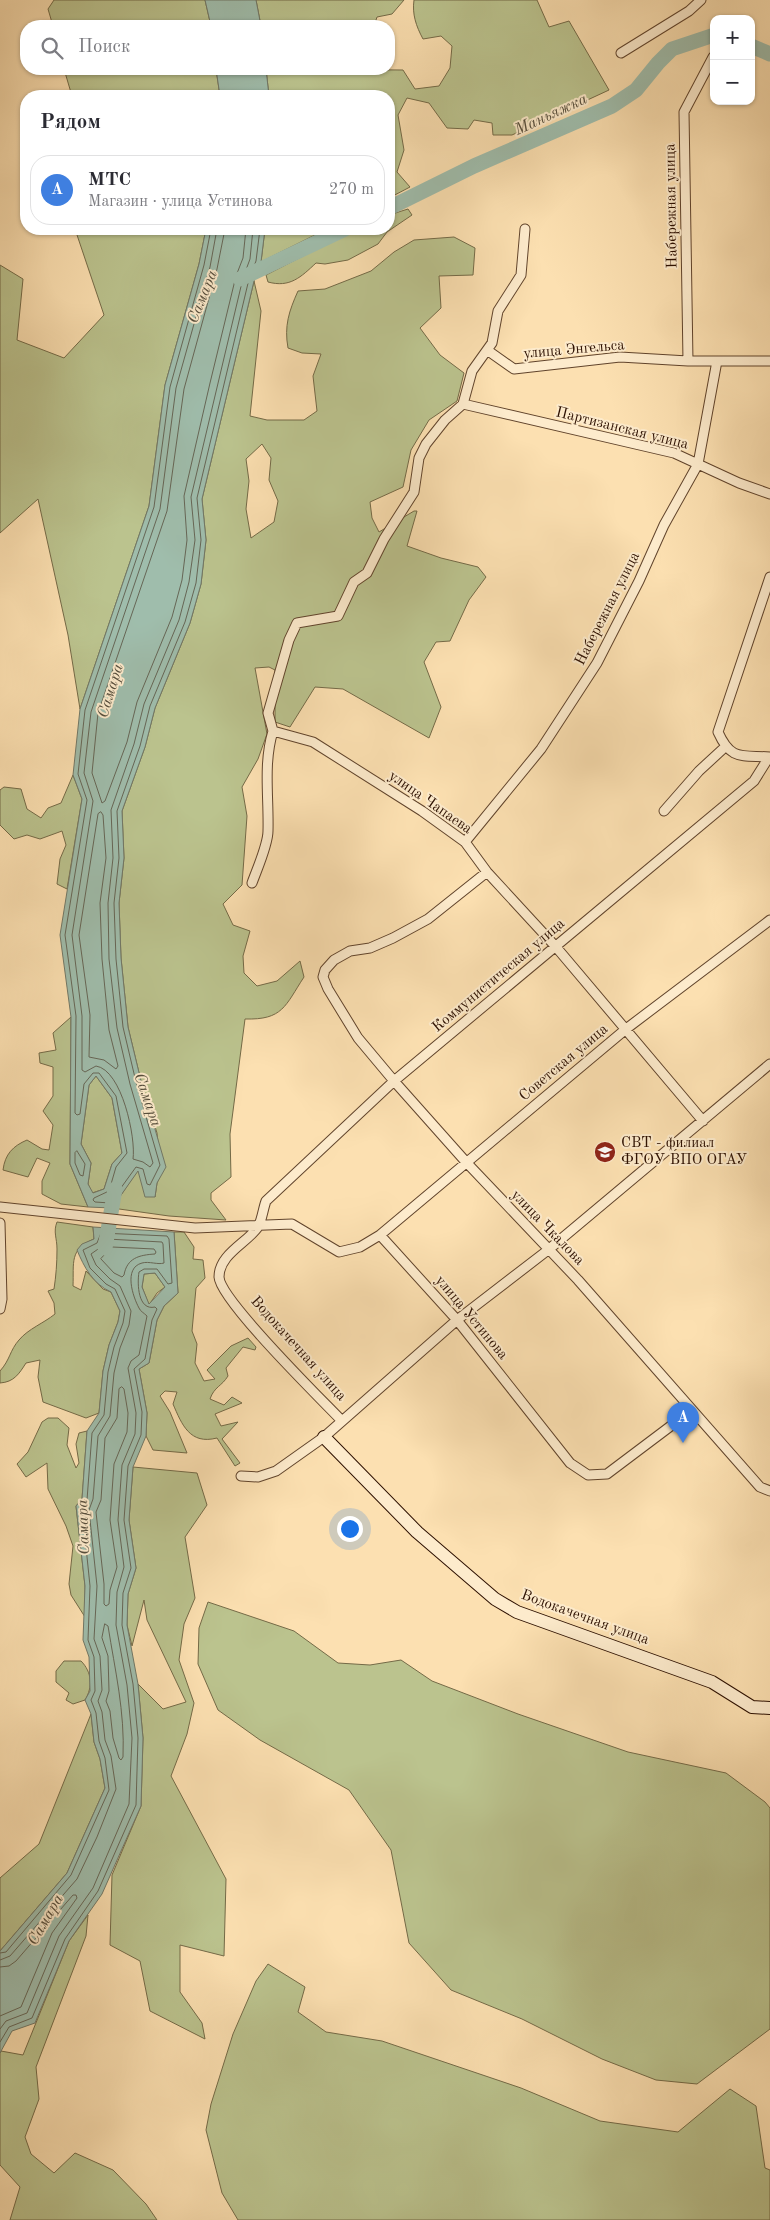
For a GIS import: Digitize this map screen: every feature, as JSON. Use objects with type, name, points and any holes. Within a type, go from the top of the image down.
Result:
[{"type":"street","points":[[621,53],[689,11],[701,0]]},
{"type":"street","name":"Набережная улица","points":[[688,361],[684,112],[711,60]]},
{"type":"street","points":[[252,883],[268,833],[266,797],[268,746],[273,731],[268,713],[289,640],[296,624],[338,616],[354,582],[367,573],[384,539],[414,492],[419,458],[426,444],[445,420],[463,404],[472,371],[492,343],[498,311],[521,275],[525,230]]},
{"type":"street","name":"улица Энгельса","points":[[487,350],[514,369],[620,357],[688,361],[770,360]]},
{"type":"street","name":"Набережная улица","points":[[466,842],[541,749],[598,663],[639,581],[664,525],[698,464],[717,360]]},
{"type":"street","name":"Партизанская улица","points":[[463,404],[674,453],[739,483],[770,494]]},
{"type":"street","points":[[769,757],[735,755],[725,747],[718,732],[770,577]]},
{"type":"street","name":"улица Чапаева","points":[[273,731],[313,742],[422,811],[466,842],[487,872],[556,947],[704,1120]]},
{"type":"street","points":[[664,811],[699,771],[725,747]]},
{"type":"street","name":"Коммунистическая улица","points":[[258,1226],[266,1201],[394,1081],[754,782],[769,757]]},
{"type":"street","name":"улица Чкалова","points":[[487,872],[428,918],[393,938],[370,948],[350,951],[334,960],[325,970],[324,977],[328,989],[358,1038],[394,1081],[466,1162],[578,1280],[760,1487],[770,1491]]},
{"type":"street","name":"Советская улица","points":[[380,1234],[626,1029],[770,920]]},
{"type":"street","points":[[241,1476],[258,1477],[276,1471],[324,1437],[457,1320],[548,1250],[770,1064]]},
{"type":"street","points":[[0,1206],[195,1228],[258,1226],[269,1223],[292,1224],[339,1252],[360,1247],[380,1234]]},
{"type":"street","points":[[0,1224],[2,1299],[0,1309]]},
{"type":"street","name":"Водокачечная улица","points":[[258,1226],[224,1260],[219,1276],[223,1288],[253,1328],[342,1420]]},
{"type":"street","name":"улица Устинова","points":[[380,1234],[457,1320],[570,1463],[588,1475],[607,1474],[692,1410]]},
{"type":"street","name":"Водокачечная улица","points":[[324,1437],[417,1532],[495,1599],[517,1612],[712,1682],[752,1706],[770,1708]]},
{"type":"green space","points":[[54,0],[205,0],[210,20],[51,20],[48,9]]},
{"type":"green space","points":[[256,0],[404,0],[392,14],[377,17],[376,20],[260,20]]},
{"type":"green space","points":[[414,0],[537,0],[549,27],[569,21],[609,90],[512,135],[493,135],[492,123],[474,120],[468,129],[447,128],[429,103],[407,98],[398,115],[404,150],[397,172],[410,187],[395,195],[395,90],[268,90],[267,75],[395,75],[395,70],[403,70],[415,89],[439,86],[450,68],[452,46],[441,36],[423,39],[415,20]]},
{"type":"green space","points":[[66,75],[217,75],[219,90],[70,90]]},
{"type":"green space","points":[[408,209],[412,215],[395,227],[395,213]]},
{"type":"green space","points":[[77,235],[205,235],[199,264],[165,385],[149,506],[80,709],[68,635],[38,499],[0,533],[0,265],[23,279],[17,340],[64,358],[104,315]]},
{"type":"green space","points":[[264,235],[315,235],[261,262]]},
{"type":"green space","points":[[344,235],[385,235],[378,244],[348,260],[325,264],[316,263],[295,280],[283,284],[268,282],[266,275]]},
{"type":"green space","points":[[454,237],[475,248],[473,275],[439,276],[441,308],[420,328],[440,355],[464,373],[457,401],[429,420],[411,450],[403,487],[370,502],[372,518],[379,532],[417,511],[407,546],[441,558],[478,567],[486,577],[469,600],[450,641],[436,642],[424,662],[441,707],[429,738],[343,689],[315,687],[290,727],[275,722],[275,670],[269,667],[255,668],[267,734],[258,759],[242,787],[247,816],[242,885],[223,904],[233,925],[250,931],[243,956],[244,973],[257,986],[277,981],[300,961],[304,977],[287,1003],[275,1014],[258,1019],[245,1019],[230,1134],[231,1177],[211,1193],[211,1200],[226,1220],[169,1216],[112,1208],[138,1170],[155,1197],[161,1173],[157,1133],[141,1081],[128,1027],[121,958],[119,903],[124,858],[122,811],[145,747],[155,708],[190,623],[201,584],[206,540],[202,499],[254,281],[261,311],[250,416],[267,420],[304,420],[317,411],[313,376],[321,354],[302,353],[288,348],[288,319],[298,291],[325,289],[371,271],[394,252],[414,240]],"holes":[[[262,444],[271,458],[269,480],[278,501],[274,522],[251,538],[246,509],[249,481],[246,459]]]},
{"type":"green space","points":[[73,775],[82,799],[67,889],[57,884],[60,859],[66,845],[62,831],[40,839],[27,835],[14,839],[0,825],[0,790],[4,787],[21,789],[27,809],[41,818],[48,808],[61,803]]},
{"type":"green space","points":[[71,1017],[70,1164],[88,1207],[61,1204],[42,1194],[42,1181],[50,1163],[37,1158],[28,1177],[3,1170],[10,1151],[27,1140],[42,1149],[49,1150],[53,1125],[43,1111],[53,1096],[53,1067],[40,1063],[39,1053],[56,1050],[53,1033]]},
{"type":"green space","points":[[96,1076],[112,1098],[122,1153],[112,1164],[104,1189],[92,1193],[88,1184],[91,1163],[81,1144],[89,1085]]},
{"type":"green space","points":[[57,1222],[93,1227],[94,1239],[80,1247],[74,1258],[73,1286],[81,1290],[86,1271],[103,1289],[111,1292],[120,1311],[103,1371],[99,1413],[86,1418],[43,1402],[38,1377],[40,1360],[26,1363],[13,1379],[0,1383],[0,1371],[19,1340],[55,1314],[54,1303],[48,1291],[54,1289],[55,1284],[57,1245],[55,1229]]},
{"type":"green space","points":[[174,1232],[184,1232],[194,1247],[193,1259],[203,1260],[205,1278],[196,1288],[192,1331],[197,1344],[195,1363],[204,1381],[215,1379],[207,1370],[231,1346],[248,1338],[256,1347],[255,1350],[243,1347],[226,1368],[228,1376],[210,1399],[224,1405],[232,1397],[242,1403],[215,1414],[221,1426],[238,1422],[222,1439],[240,1463],[235,1466],[217,1438],[200,1439],[188,1432],[173,1404],[177,1392],[165,1391],[160,1396],[170,1412],[187,1453],[153,1450],[146,1436],[147,1413],[139,1369],[149,1363],[157,1320],[164,1306],[178,1293]]},
{"type":"green space","points":[[155,1273],[165,1287],[157,1293],[149,1305],[142,1287],[144,1274]]},
{"type":"green space","points":[[48,1418],[58,1418],[69,1428],[67,1445],[76,1468],[79,1463],[76,1444],[79,1433],[87,1431],[82,1499],[76,1506],[85,1586],[85,1617],[71,1595],[69,1584],[73,1546],[66,1526],[48,1489],[47,1463],[26,1477],[17,1464],[28,1452],[42,1422]]},
{"type":"green space","points":[[133,1467],[197,1473],[207,1505],[185,1537],[195,1598],[184,1624],[179,1660],[194,1703],[187,1734],[171,1776],[226,1879],[224,1956],[180,1945],[180,1992],[202,2023],[205,2039],[150,2011],[140,1961],[110,1945],[112,1875],[141,1806],[143,1738],[138,1684],[163,1709],[186,1702],[147,1620],[144,1600],[132,1646],[127,1625],[128,1594],[136,1568],[129,1520]]},
{"type":"green space","points":[[208,1602],[294,1631],[338,1663],[370,1665],[401,1660],[432,1681],[518,1714],[628,1752],[726,1773],[765,1802],[770,1808],[770,2029],[697,2084],[656,2080],[602,2059],[522,2019],[451,1990],[409,1943],[391,1850],[349,1790],[260,1740],[218,1710],[198,1664],[199,1628]]},
{"type":"green space","points":[[64,1661],[81,1661],[85,1665],[90,1685],[85,1700],[73,1704],[66,1700],[69,1693],[56,1682],[56,1671]]},
{"type":"green space","points":[[91,1714],[94,1742],[100,1759],[105,1788],[67,1873],[0,1951],[0,1878],[39,1844]]},
{"type":"green space","points":[[88,1915],[86,1936],[36,2067],[39,2099],[25,2137],[31,2154],[54,2173],[75,2153],[113,2170],[146,2204],[157,2220],[10,2220],[20,2187],[0,2165],[0,2053],[1,2051],[23,2055],[69,1941]]},
{"type":"green space","points":[[268,1964],[305,1987],[298,2012],[326,2032],[382,2041],[521,2088],[600,2121],[678,2132],[730,2089],[756,2106],[765,2168],[770,2170],[770,2220],[238,2220],[222,2193],[206,2130],[211,2104],[233,2034],[256,1981]]},
{"type":"water","points":[[205,0],[256,0],[260,20],[210,20]]},
{"type":"water","points":[[217,75],[267,75],[268,90],[219,90]]},
{"type":"water","points":[[205,235],[264,235],[261,262],[254,281],[202,499],[206,540],[201,584],[190,623],[155,708],[145,747],[122,811],[124,858],[119,903],[121,958],[128,1027],[141,1081],[166,1167],[157,1183],[155,1197],[145,1197],[138,1171],[112,1208],[88,1207],[70,1164],[71,1017],[60,935],[82,799],[73,775],[80,709],[149,506],[165,385],[199,264]],"holes":[[[96,1076],[112,1098],[122,1153],[112,1164],[104,1189],[93,1193],[88,1184],[91,1163],[81,1144],[89,1085]]]},
{"type":"water","points":[[93,1227],[174,1232],[178,1293],[164,1306],[157,1320],[149,1363],[139,1369],[147,1413],[146,1436],[133,1467],[129,1520],[136,1568],[128,1594],[127,1625],[138,1684],[143,1738],[141,1806],[102,1894],[69,1941],[35,2023],[12,2031],[0,2053],[0,1951],[67,1873],[105,1788],[100,1759],[94,1742],[91,1714],[85,1700],[90,1691],[89,1657],[83,1640],[85,1586],[76,1506],[82,1499],[87,1431],[99,1413],[103,1371],[120,1311],[111,1292],[94,1280],[77,1250],[82,1244],[94,1239]],"holes":[[[155,1273],[165,1287],[149,1304],[142,1287],[144,1274]]]},
{"type":"waterway","name":"Маньяжка","points":[[395,205],[474,166],[612,106],[636,90],[672,49],[710,36]]},
{"type":"waterway","name":"Маньяжка","points":[[755,48],[770,54]]},
{"type":"waterway","name":"Маньяжка","points":[[240,279],[332,235]]},
{"type":"waterway","name":"Самара","points":[[105,1248],[115,1189]]},
{"type":"place","name":"СВТ - филиал ФГОУ ВПО ОГАУ","points":[[605,1152]]},
{"type":"place","name":"МТС","points":[[683,1443]]}]
